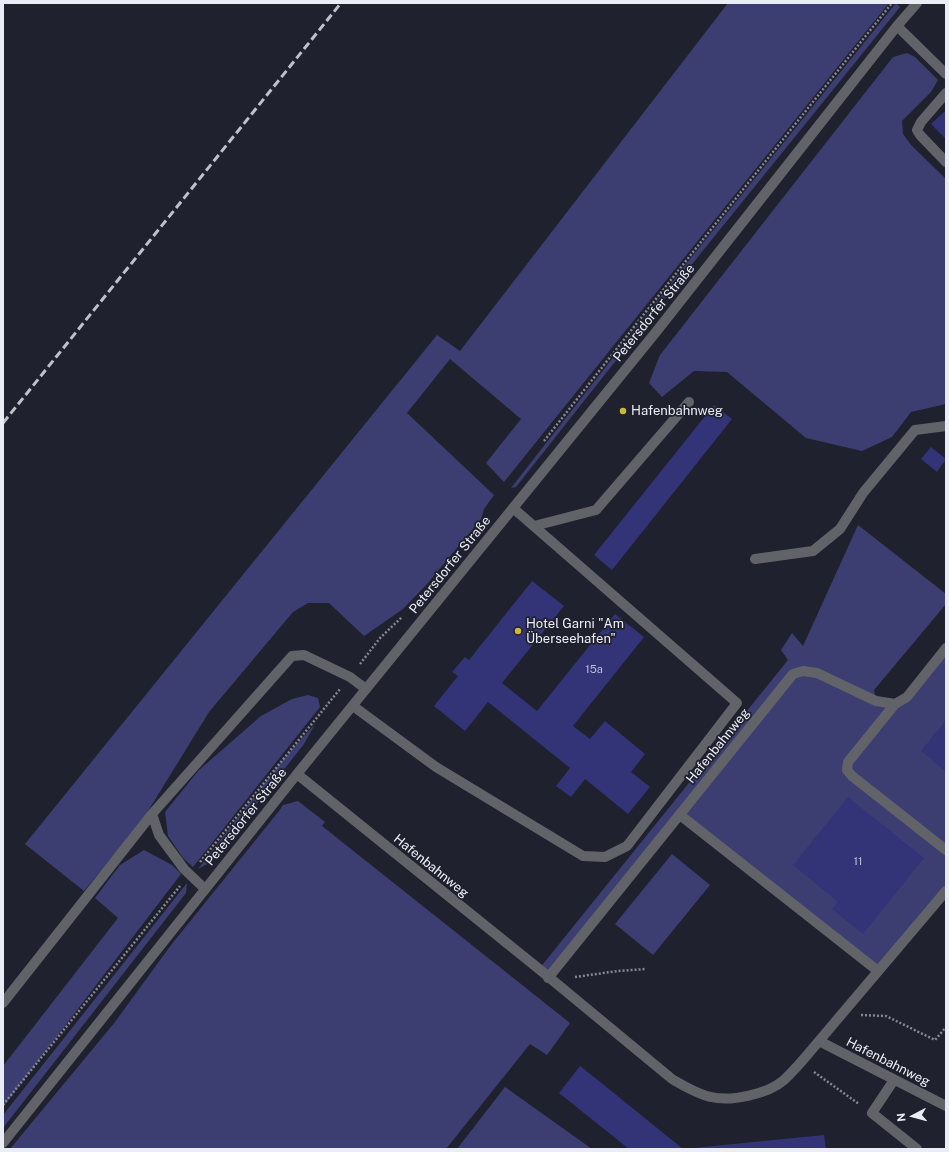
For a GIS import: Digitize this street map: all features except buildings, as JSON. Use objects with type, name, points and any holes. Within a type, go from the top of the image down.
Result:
[{"type":"street","name":"Petersdorfer Straße","points":[[3,1143],[297,774],[656,332],[897,26],[917,3]]},
{"type":"street","points":[[897,26],[946,74]]},
{"type":"street","points":[[946,93],[920,122],[917,130],[946,162]]},
{"type":"street","points":[[534,526],[596,510],[689,402]]},
{"type":"street","points":[[755,559],[813,551],[840,529],[863,493],[915,430],[946,426]]},
{"type":"street","points":[[353,706],[436,767],[583,856],[605,857],[627,846],[737,703],[513,508]]},
{"type":"street","points":[[946,648],[907,697],[895,704],[848,762],[847,770],[852,776],[946,850]]},
{"type":"street","points":[[3,1003],[152,814],[292,656],[304,655],[350,677],[366,689]]},
{"type":"street","name":"Hafenbahnweg","points":[[548,978],[793,674],[803,671],[817,674],[876,701],[895,704]]},
{"type":"street","name":"Hafenbahnweg","points":[[297,774],[672,1079],[689,1090],[711,1098],[736,1098],[760,1093],[783,1081],[819,1041],[946,891]]},
{"type":"street","points":[[152,814],[159,835],[184,869],[205,889]]},
{"type":"street","points":[[680,815],[878,971]]},
{"type":"street","name":"Hafenbahnweg","points":[[819,1041],[946,1106]]},
{"type":"street","points":[[894,1080],[872,1113],[917,1149]]},
{"type":"path","points":[[542,445],[688,258],[892,3]]},
{"type":"path","points":[[3,1105],[380,638],[402,616]]},
{"type":"path","points":[[548,978],[571,978],[618,971],[646,969]]},
{"type":"path","points":[[841,1015],[886,1016],[935,1040],[946,1027]]},
{"type":"path","points":[[800,1063],[872,1113]]},
{"type":"shaded area","points":[[728,3],[889,3],[504,482],[486,463],[521,419],[450,359],[407,413],[494,495],[484,509],[481,519],[427,584],[403,609],[364,636],[329,603],[308,603],[293,612],[209,712],[140,824],[84,891],[25,844],[437,335],[460,351]]},
{"type":"shaded area","points":[[896,3],[900,7],[701,253],[516,487],[511,488],[694,254]]},
{"type":"shaded area","points":[[907,53],[915,57],[938,80],[931,92],[902,121],[903,134],[911,145],[946,179],[946,404],[911,412],[892,437],[862,451],[806,438],[727,372],[694,371],[662,397],[649,383],[660,355],[893,57]]},
{"type":"shaded area","points":[[858,525],[946,594],[946,604],[874,690],[876,701],[895,704],[946,648],[946,891],[878,971],[680,815],[548,978],[539,969],[788,660],[781,650],[792,633],[803,646]]},
{"type":"shaded area","points":[[308,695],[318,698],[320,707],[193,867],[183,858],[168,836],[165,812],[199,770],[261,716],[292,699]]},
{"type":"shaded area","points":[[315,724],[304,744],[211,862],[198,869],[282,761]]},
{"type":"shaded area","points":[[298,801],[325,822],[322,826],[570,1023],[547,1055],[530,1044],[446,1149],[10,1149],[115,1022],[171,945],[283,805]]},
{"type":"shaded area","points":[[144,850],[172,865],[181,874],[3,1107],[3,1066],[118,918],[95,898],[120,865]]},
{"type":"shaded area","points":[[672,854],[710,885],[653,955],[615,924]]},
{"type":"shaded area","points":[[187,883],[186,893],[3,1128],[3,1115]]},
{"type":"shaded area","points":[[505,1087],[592,1149],[457,1149]]},
{"type":"railway","points":[[3,423],[341,3]]},
{"type":"place","name":"Hafenbahnweg","points":[[623,411]]},
{"type":"place","name":"Hotel Garni \"Am Überseehafen\"","points":[[518,631]]}]
